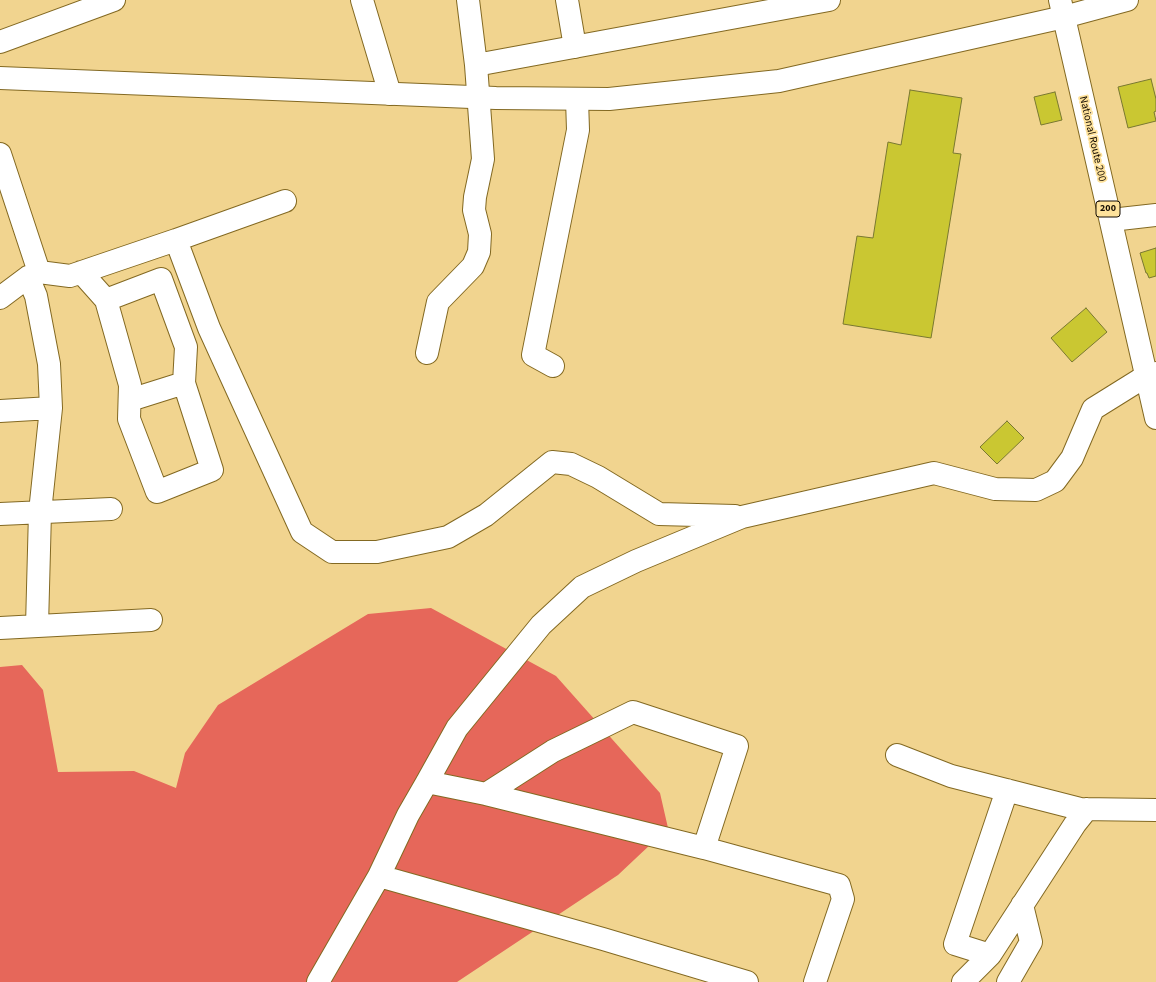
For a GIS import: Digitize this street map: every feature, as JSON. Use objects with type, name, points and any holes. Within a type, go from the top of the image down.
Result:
[{"type":"main road","points":[[0,42],[114,0]]},
{"type":"main road","points":[[362,0],[390,94]]},
{"type":"main road","points":[[427,353],[438,302],[473,266],[480,252],[480,234],[474,210],[475,197],[483,160],[476,65],[468,0]]},
{"type":"main road","points":[[567,0],[575,47]]},
{"type":"main road","points":[[476,65],[575,47],[744,8],[829,0]]},
{"type":"main road","points":[[0,78],[478,98],[609,99],[779,81],[1062,8],[1127,0]]},
{"type":"main road","name":"National Route 200","points":[[1062,8],[1111,220],[1151,374],[1156,418]]},
{"type":"main road","points":[[552,366],[533,355],[578,130],[577,99]]},
{"type":"main road","points":[[0,154],[34,274],[36,296],[49,364],[51,408],[40,512],[37,626]]},
{"type":"main road","points":[[0,298],[34,274],[70,276],[285,201]]},
{"type":"main road","points":[[1111,220],[1156,215]]},
{"type":"main road","points":[[176,240],[209,328],[302,532],[332,552],[377,552],[448,537],[486,515],[552,462],[571,464],[598,477],[660,514],[742,517]]},
{"type":"main road","points":[[81,272],[106,300],[130,385],[129,419],[156,492],[212,470],[184,383],[186,347],[160,279],[106,300]]},
{"type":"main road","points":[[318,982],[379,876],[408,815],[428,782],[456,728],[541,625],[582,587],[636,561],[742,517],[934,473],[995,488],[1036,490],[1055,481],[1072,458],[1093,409],[1151,374]]},
{"type":"main road","points":[[130,400],[184,383]]},
{"type":"main road","points":[[0,411],[51,408]]},
{"type":"main road","points":[[0,514],[111,509]]},
{"type":"main road","points":[[0,628],[151,620]]},
{"type":"main road","points":[[486,794],[553,751],[633,712],[737,746],[704,848]]},
{"type":"main road","points":[[897,755],[951,776],[1080,809],[1156,810]]},
{"type":"main road","points":[[428,782],[486,794],[704,848],[839,885],[843,898],[815,982]]},
{"type":"main road","points":[[990,955],[955,944],[1007,790]]},
{"type":"main road","points":[[963,982],[990,955],[1075,824],[1087,809]]},
{"type":"main road","points":[[379,876],[603,938],[747,982]]},
{"type":"main road","points":[[1008,982],[1031,942],[1022,904]]},
{"type":"shaded area","points":[[431,608],[556,676],[660,793],[668,828],[618,875],[457,982],[0,982],[0,667],[22,665],[43,690],[58,772],[134,771],[176,788],[185,753],[218,705],[368,614]]},
{"type":"building","points":[[1151,79],[1156,99],[1156,111],[1154,112],[1156,121],[1128,128],[1118,87]]},
{"type":"building","points":[[910,90],[962,98],[953,153],[961,154],[931,338],[843,324],[857,236],[873,238],[888,142],[901,145]]},
{"type":"building","points":[[1055,92],[1062,120],[1041,125],[1034,97]]},
{"type":"building","points":[[1156,248],[1156,276],[1149,278],[1140,253]]},
{"type":"building","points":[[1086,308],[1107,332],[1072,362],[1051,338]]},
{"type":"building","points":[[1007,421],[1024,438],[997,464],[980,447]]}]
